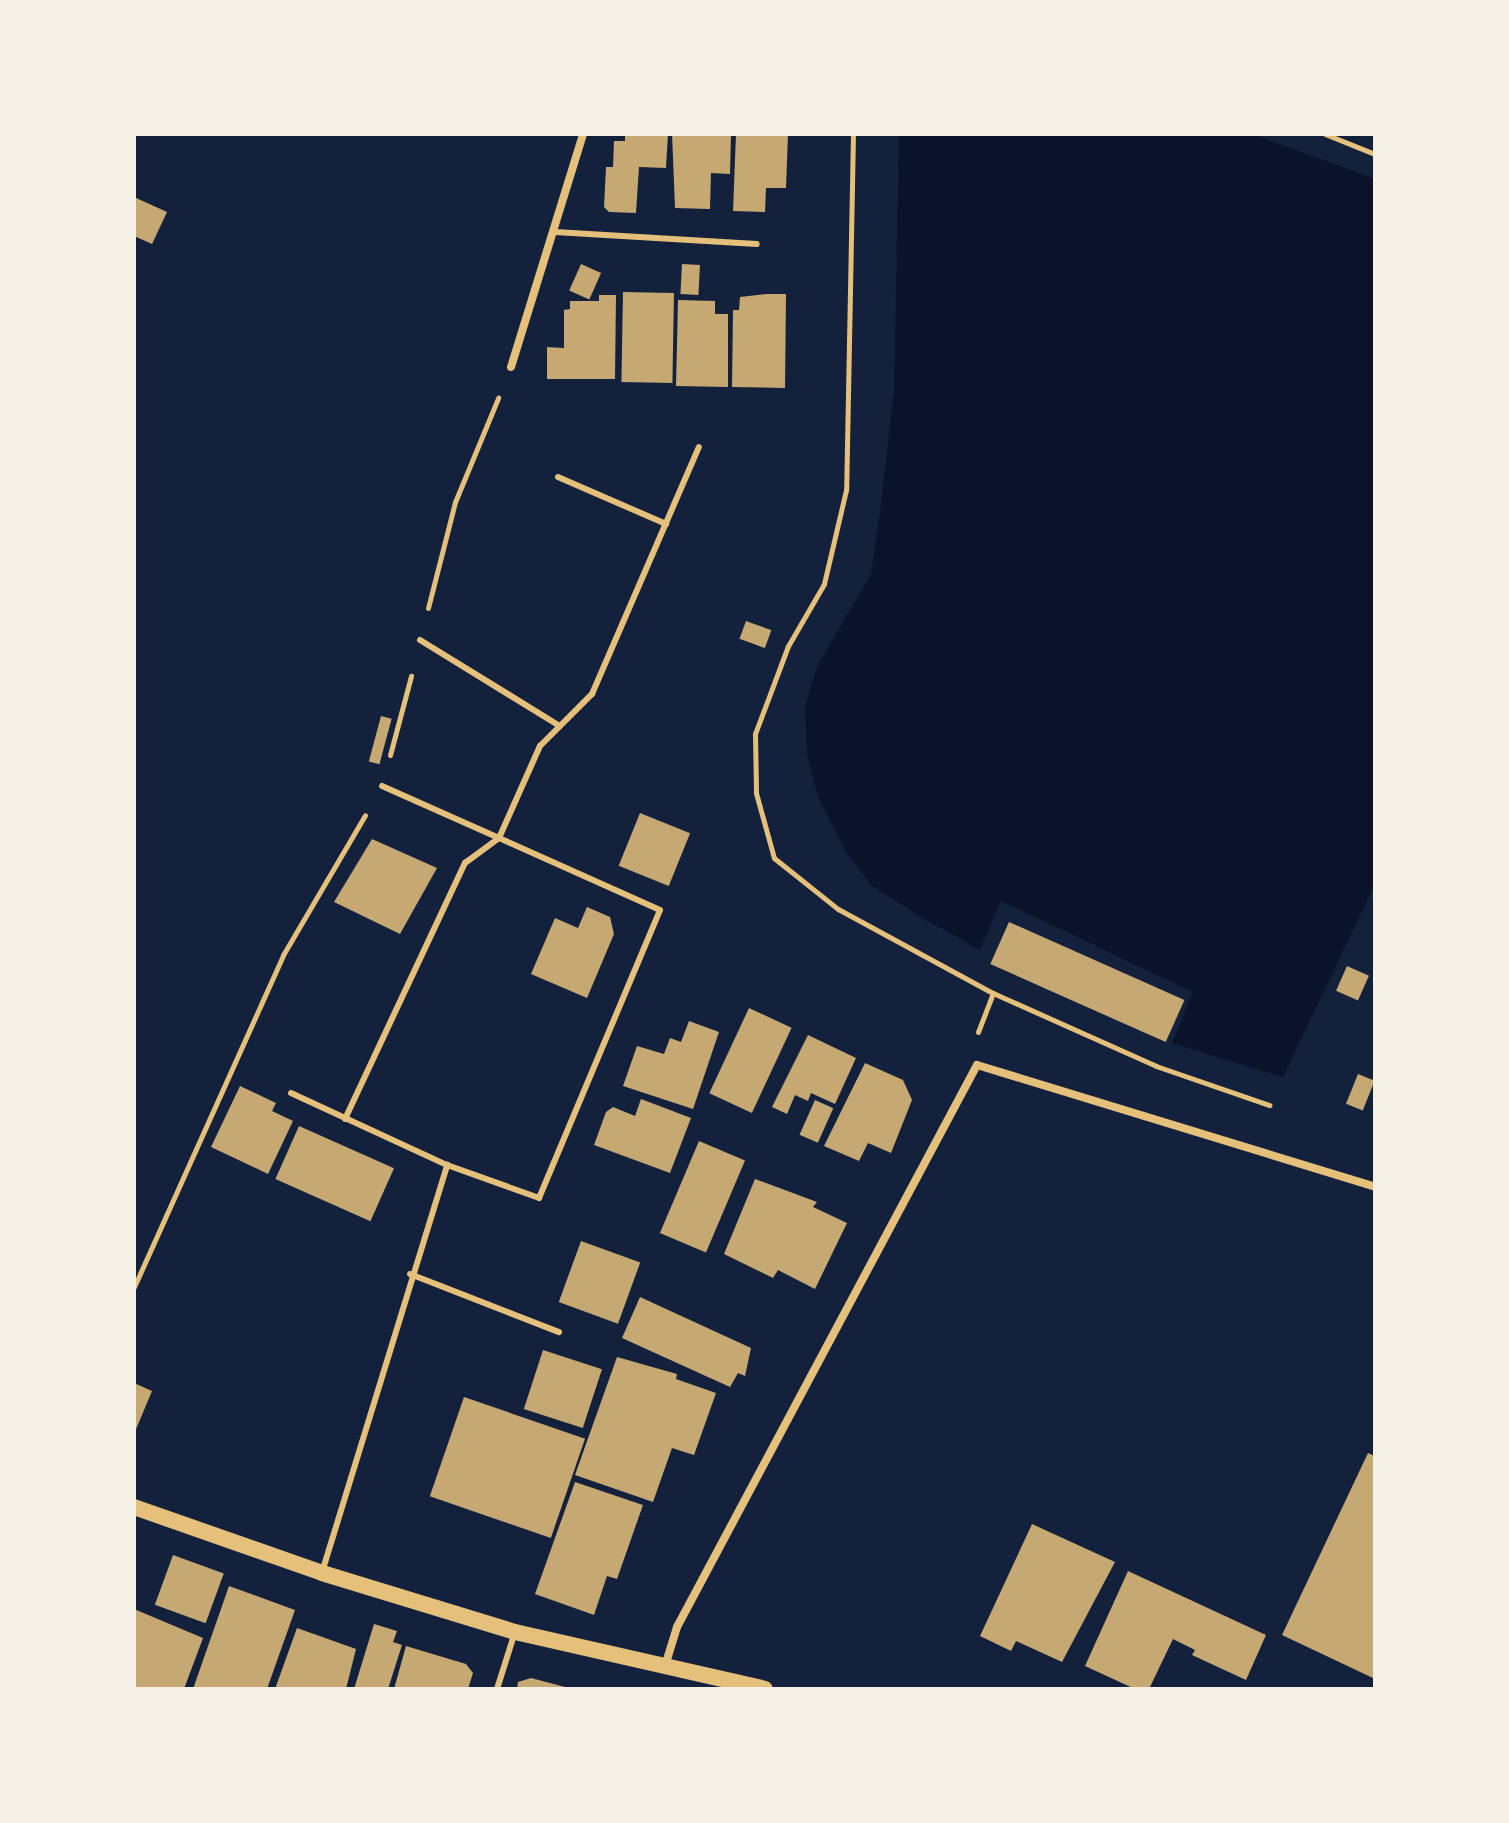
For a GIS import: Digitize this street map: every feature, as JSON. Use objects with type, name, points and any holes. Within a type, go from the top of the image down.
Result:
[{"type":"main road","points":[[134,1507],[322,1573],[515,1632],[664,1670],[765,1689]]},
{"type":"street","points":[[511,367],[583,134]]},
{"type":"street","points":[[664,1670],[677,1627],[977,1065],[1375,1187]]},
{"type":"lane","points":[[555,232],[757,244]]},
{"type":"lane","points":[[345,1119],[465,863],[499,838],[540,746],[592,694],[699,447]]},
{"type":"lane","points":[[558,477],[666,524]]},
{"type":"lane","points":[[420,640],[560,726]]},
{"type":"lane","points":[[291,1093],[447,1165],[539,1198],[660,910],[382,786]]},
{"type":"lane","points":[[322,1573],[410,1274],[447,1165]]},
{"type":"lane","points":[[410,1274],[559,1332]]},
{"type":"lane","points":[[497,1689],[515,1632]]},
{"type":"path","points":[[853,134],[846,490],[824,584],[788,646],[755,734],[756,793],[774,858],[838,909],[993,993],[1156,1066],[1269,1105]]},
{"type":"path","points":[[1325,134],[1375,154]]},
{"type":"path","points":[[134,1287],[283,955],[382,786],[455,502],[511,367]]},
{"type":"water","points":[[899,134],[1252,134],[1375,179],[1375,884],[1283,1077],[1172,1043],[1193,992],[1001,901],[980,950],[924,919],[872,886],[846,852],[818,797],[807,756],[805,705],[818,665],[871,574],[881,504],[894,389]]},
{"type":"building","points":[[625,134],[668,134],[666,168],[639,167],[636,213],[609,212],[604,207],[606,167],[613,167],[614,141],[625,141]]},
{"type":"building","points":[[672,134],[731,134],[730,174],[711,173],[710,209],[675,208]]},
{"type":"building","points":[[736,134],[788,134],[786,188],[766,188],[765,212],[733,211]]},
{"type":"building","points":[[134,197],[167,212],[152,244],[134,236]]},
{"type":"building","points":[[581,264],[601,273],[589,299],[569,290]]},
{"type":"building","points":[[682,264],[700,265],[698,295],[680,294]]},
{"type":"building","points":[[623,292],[674,293],[672,383],[621,382]]},
{"type":"building","points":[[786,294],[785,388],[732,387],[733,310],[739,310],[740,297]]},
{"type":"building","points":[[599,295],[616,295],[615,379],[547,379],[547,347],[564,348],[564,310],[570,309],[570,301],[599,301]]},
{"type":"building","points":[[678,300],[715,301],[715,314],[728,314],[728,387],[676,386]]},
{"type":"building","points":[[746,621],[771,630],[765,648],[740,639]]},
{"type":"building","points":[[381,716],[392,719],[379,764],[369,761]]},
{"type":"building","points":[[640,813],[690,833],[669,886],[619,866]]},
{"type":"building","points":[[372,839],[437,868],[400,934],[334,902]]},
{"type":"building","points":[[587,907],[610,917],[614,934],[587,998],[531,974],[555,918],[578,928]]},
{"type":"building","points":[[1009,922],[1184,1000],[1166,1042],[990,964]]},
{"type":"building","points":[[1347,966],[1369,976],[1358,1000],[1336,991]]},
{"type":"building","points":[[749,1008],[792,1028],[752,1113],[709,1093]]},
{"type":"building","points":[[689,1021],[719,1032],[693,1109],[623,1086],[637,1046],[664,1054],[670,1038],[681,1042]]},
{"type":"building","points":[[808,1035],[856,1058],[835,1104],[811,1093],[808,1101],[795,1095],[787,1114],[772,1107]]},
{"type":"building","points":[[865,1063],[903,1080],[912,1100],[891,1153],[868,1143],[859,1161],[824,1146]]},
{"type":"building","points":[[1358,1074],[1375,1081],[1363,1110],[1346,1104]]},
{"type":"building","points":[[240,1086],[276,1103],[272,1111],[293,1121],[268,1174],[211,1147]]},
{"type":"building","points":[[641,1099],[691,1118],[670,1173],[594,1145],[606,1112],[613,1107],[635,1116]]},
{"type":"building","points":[[815,1100],[833,1108],[818,1143],[800,1135]]},
{"type":"building","points":[[299,1126],[394,1168],[370,1221],[275,1179]]},
{"type":"building","points":[[699,1141],[745,1161],[706,1253],[660,1233]]},
{"type":"building","points":[[755,1179],[817,1202],[813,1207],[847,1223],[815,1289],[778,1270],[773,1278],[724,1254]]},
{"type":"building","points":[[581,1241],[640,1263],[618,1324],[559,1302]]},
{"type":"building","points":[[640,1297],[751,1348],[745,1376],[738,1373],[730,1387],[622,1338]]},
{"type":"building","points":[[543,1350],[602,1369],[583,1428],[524,1409]]},
{"type":"building","points":[[617,1357],[677,1374],[676,1379],[716,1393],[694,1455],[672,1448],[653,1502],[575,1475]]},
{"type":"building","points":[[134,1383],[152,1391],[134,1434]]},
{"type":"building","points":[[464,1397],[585,1439],[551,1538],[430,1496]]},
{"type":"building","points":[[1368,1453],[1375,1456],[1375,1679],[1282,1635]]},
{"type":"building","points":[[575,1482],[643,1505],[617,1579],[607,1576],[594,1615],[535,1594]]},
{"type":"building","points":[[1032,1524],[1115,1562],[1062,1662],[1016,1641],[1011,1651],[980,1636]]},
{"type":"building","points":[[173,1555],[224,1573],[206,1623],[155,1605]]},
{"type":"building","points":[[1128,1571],[1266,1635],[1246,1680],[1192,1655],[1195,1650],[1173,1639],[1149,1689],[1135,1689],[1085,1666]]},
{"type":"building","points":[[229,1586],[295,1610],[267,1689],[193,1689]]},
{"type":"building","points":[[134,1609],[203,1638],[184,1689],[134,1689]]},
{"type":"building","points":[[374,1624],[397,1631],[393,1642],[402,1645],[388,1689],[354,1689]]},
{"type":"building","points":[[297,1628],[356,1649],[346,1689],[275,1689]]},
{"type":"building","points":[[406,1646],[466,1664],[473,1673],[468,1689],[394,1689]]},
{"type":"building","points":[[531,1678],[569,1689],[517,1689],[518,1682]]}]
